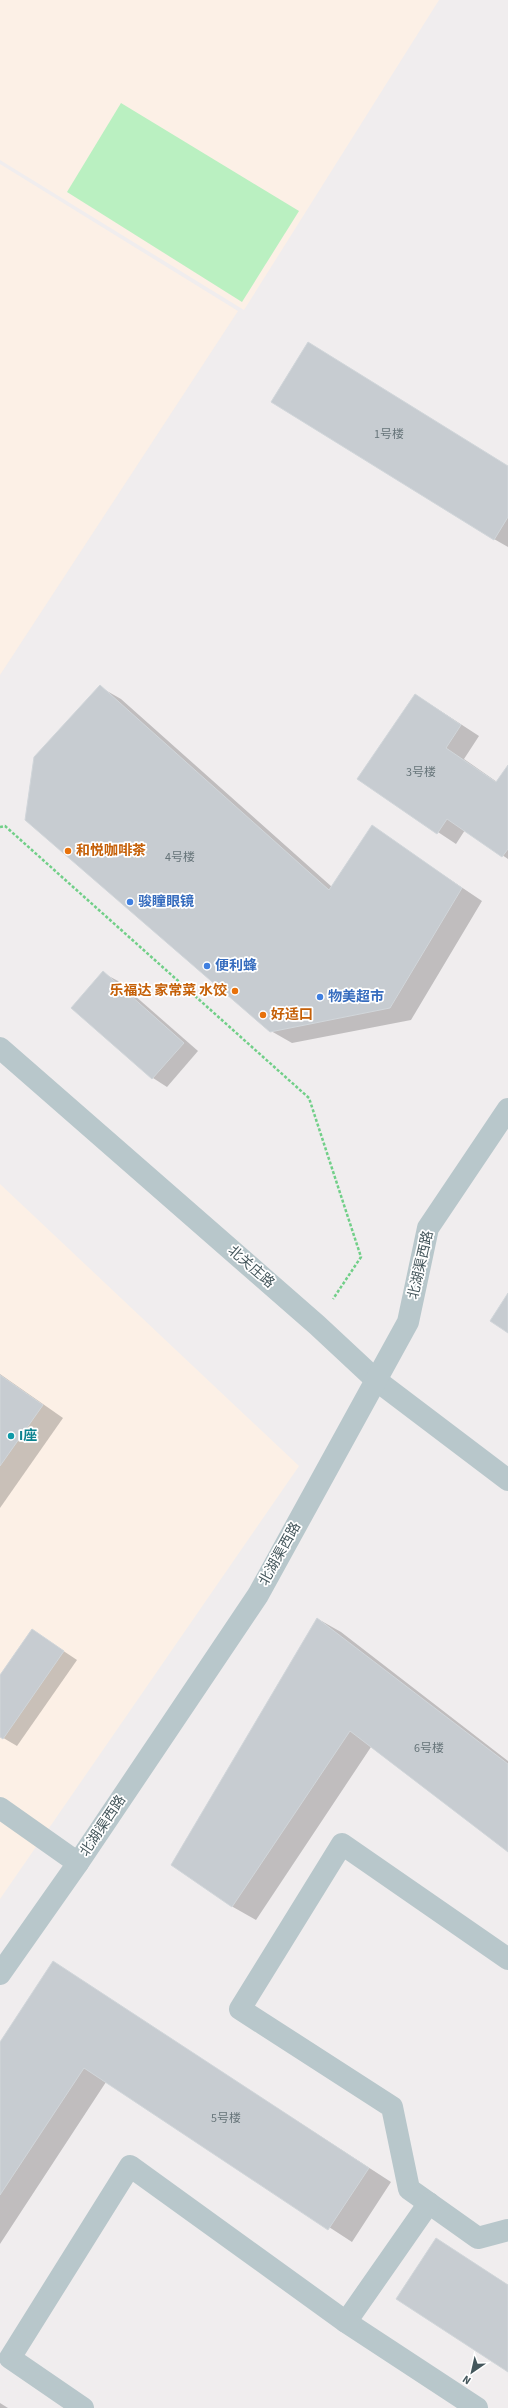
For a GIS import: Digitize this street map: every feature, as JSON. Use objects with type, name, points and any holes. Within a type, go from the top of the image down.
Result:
[{"type":"street","name":"北关庄路","points":[[0,1048],[317,1324],[376,1380],[508,1480]]},
{"type":"street","name":"北湖渠西路","points":[[0,1974],[78,1863],[258,1595],[408,1322],[428,1228],[508,1109]]},
{"type":"street","points":[[0,1808],[78,1863]]},
{"type":"street","points":[[508,1959],[342,1844],[240,2009],[392,2107],[410,2189],[478,2238],[508,2230]]},
{"type":"street","points":[[83,2408],[10,2358],[130,2166],[346,2322],[477,2408]]},
{"type":"street","points":[[346,2322],[429,2203]]},
{"type":"path","points":[[0,827],[6,826],[309,1098],[360,1257],[317,1324]]},
{"type":"shaded area","points":[[0,0],[439,0],[244,310],[0,160]]},
{"type":"shaded area","points":[[0,164],[238,311],[0,675]]},
{"type":"shaded area","points":[[0,1184],[299,1466],[0,1899]]},
{"type":"green space","points":[[121,103],[299,211],[242,302],[67,192]]},
{"type":"building","points":[[308,342],[508,466],[508,517],[494,540],[271,402]]},
{"type":"building","points":[[100,685],[329,890],[372,825],[462,888],[390,1008],[270,1032],[25,820],[34,757]]},
{"type":"building","points":[[415,694],[461,725],[446,748],[496,782],[508,765],[508,849],[502,857],[447,819],[437,834],[357,779]]},
{"type":"building","points":[[103,971],[184,1043],[152,1079],[71,1008]]},
{"type":"building","points":[[508,1293],[508,1333],[490,1321]]},
{"type":"building","name":"I座","points":[[0,1375],[43,1405],[0,1466]]},
{"type":"building","points":[[317,1618],[508,1764],[508,1852],[350,1731],[232,1907],[171,1865]]},
{"type":"building","points":[[32,1629],[64,1651],[3,1739],[0,1737],[0,1675]]},
{"type":"building","points":[[53,1961],[369,2168],[328,2230],[84,2068],[0,2195],[0,2042]]},
{"type":"building","points":[[436,2238],[508,2285],[508,2372],[396,2299]]},
{"type":"place","name":"和悦咖啡茶","points":[[68,851]]},
{"type":"place","name":"骏瞳眼镜","points":[[130,902]]},
{"type":"place","name":"便利蜂","points":[[207,966]]},
{"type":"place","name":"乐福达 家常菜 水饺","points":[[235,991]]},
{"type":"place","name":"物美超市","points":[[320,997]]},
{"type":"place","name":"好适口","points":[[263,1015]]},
{"type":"place","name":"I座","points":[[11,1436]]}]
